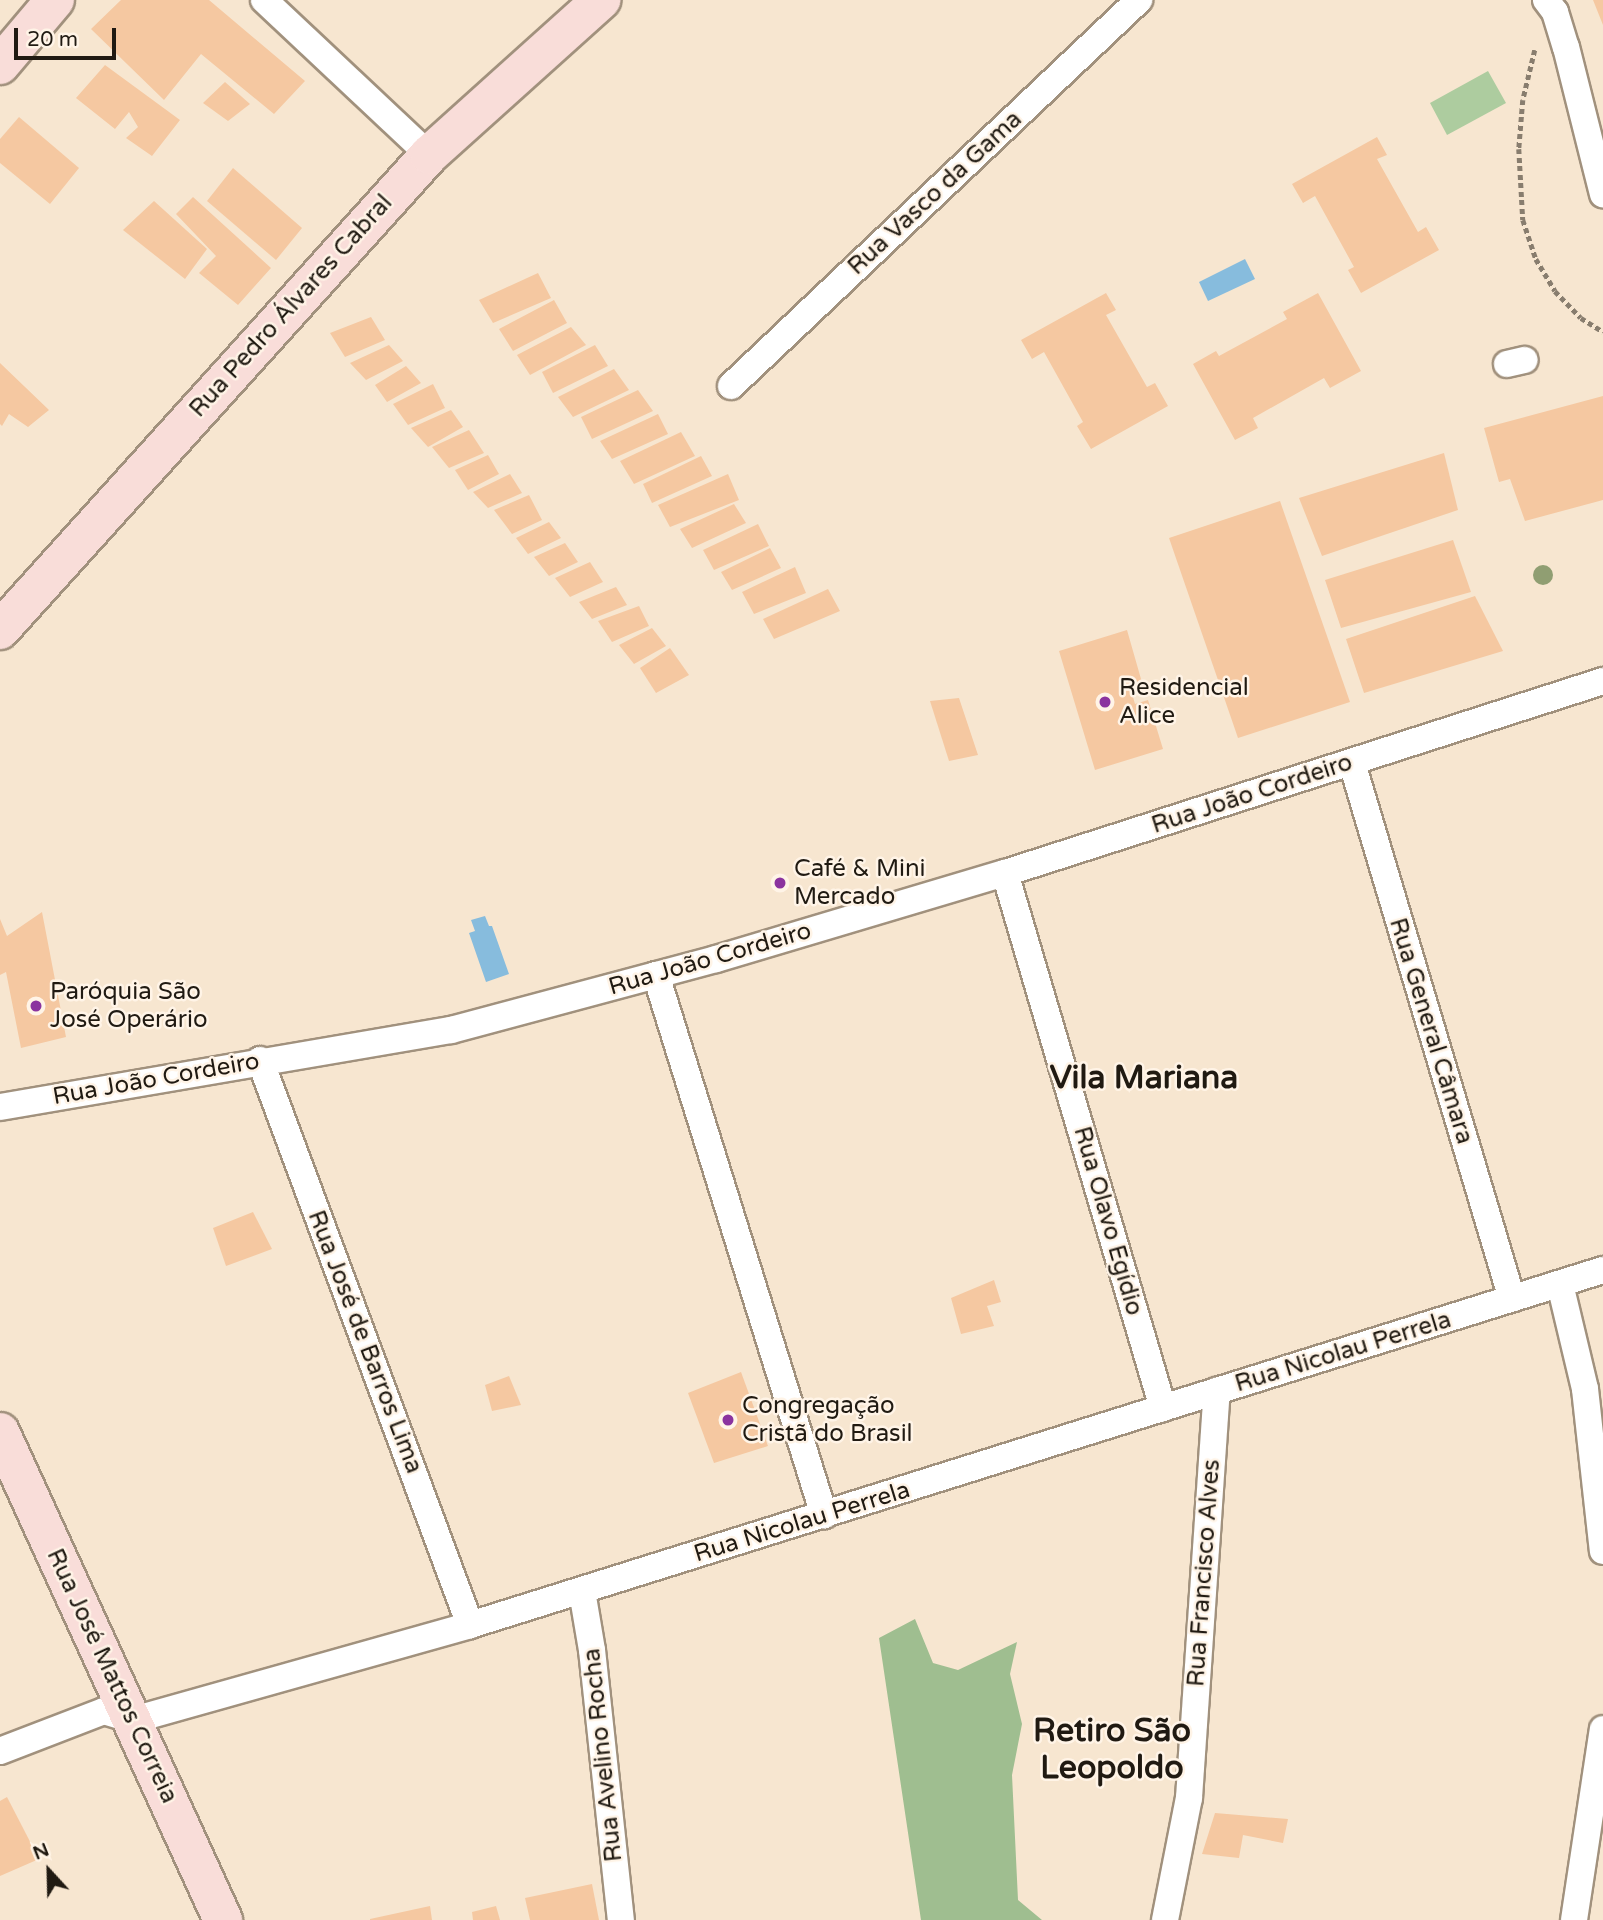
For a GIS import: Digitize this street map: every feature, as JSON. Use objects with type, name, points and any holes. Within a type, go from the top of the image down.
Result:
[{"type":"main road","points":[[0,65],[55,0]]},
{"type":"main road","name":"Rua Pedro Álvares Cabral","points":[[0,629],[429,155],[601,0]]},
{"type":"main road","name":"Rua José Mattos Correia","points":[[0,1432],[223,1920]]},
{"type":"street","points":[[264,0],[429,155]]},
{"type":"street","name":"Rua Vasco da Gama","points":[[731,386],[1139,0]]},
{"type":"street","points":[[1551,6],[1603,194]]},
{"type":"street","name":"Rua João Cordeiro","points":[[0,1107],[260,1060],[451,1030],[656,975],[1005,873],[1603,681]]},
{"type":"street","name":"Rua General Câmara","points":[[1352,762],[1512,1299]]},
{"type":"street","name":"Rua Olavo Egídio","points":[[1005,873],[1163,1408]]},
{"type":"street","points":[[656,975],[824,1515]]},
{"type":"street","name":"Rua José de Barros Lima","points":[[260,1060],[470,1625]]},
{"type":"street","name":"Rua Nicolau Perrela","points":[[0,1751],[104,1711],[133,1720],[470,1625],[1603,1270]]},
{"type":"street","points":[[1560,1284],[1585,1390],[1603,1551]]},
{"type":"street","name":"Rua Francisco Alves","points":[[1165,1920],[1189,1798],[1217,1391]]},
{"type":"street","name":"Rua Avelino Rocha","points":[[582,1591],[592,1650],[621,1920]]},
{"type":"street","points":[[1574,1920],[1603,1729]]},
{"type":"path","points":[[1551,6],[1537,44],[1523,100],[1519,149],[1521,204],[1529,239],[1544,276],[1564,303],[1603,332]]},
{"type":"green space","points":[[1488,71],[1506,103],[1447,135],[1430,103]]},
{"type":"green space","points":[[915,1619],[933,1663],[958,1670],[1017,1642],[1010,1674],[1022,1724],[1012,1775],[1018,1900],[1042,1920],[921,1920],[879,1638]]},
{"type":"water","points":[[1245,259],[1255,279],[1208,301],[1199,282]]},
{"type":"water","points":[[485,916],[489,926],[492,926],[509,974],[486,982],[469,933],[475,931],[471,920]]},
{"type":"building","points":[[121,0],[209,0],[305,81],[274,114],[201,54],[164,100],[91,29]]},
{"type":"building","points":[[1593,0],[1603,0],[1603,25]]},
{"type":"building","points":[[105,65],[180,120],[152,156],[126,138],[138,127],[129,112],[115,129],[76,98]]},
{"type":"building","points":[[225,82],[250,104],[228,121],[203,103]]},
{"type":"building","points":[[19,117],[79,168],[50,204],[0,163],[0,139]]},
{"type":"building","points":[[1377,137],[1387,155],[1377,159],[1418,232],[1426,227],[1439,250],[1361,293],[1348,270],[1354,267],[1315,196],[1303,203],[1292,184]]},
{"type":"building","points":[[233,168],[302,228],[276,260],[207,201]]},
{"type":"building","points":[[193,197],[271,268],[238,305],[199,273],[216,256],[176,214]]},
{"type":"building","points":[[154,201],[207,249],[185,279],[123,230]]},
{"type":"building","points":[[538,273],[551,298],[493,323],[479,300]]},
{"type":"building","points":[[1106,293],[1116,310],[1106,315],[1147,387],[1155,383],[1168,406],[1091,449],[1077,426],[1083,422],[1044,352],[1032,359],[1021,340]]},
{"type":"building","points":[[1318,293],[1361,371],[1330,388],[1324,378],[1253,418],[1258,428],[1235,440],[1193,364],[1216,351],[1219,356],[1287,319],[1283,312]]},
{"type":"building","points":[[554,300],[567,323],[513,351],[499,329]]},
{"type":"building","points":[[371,317],[385,340],[345,357],[330,333]]},
{"type":"building","points":[[571,327],[586,345],[530,375],[517,355]]},
{"type":"building","points":[[389,345],[403,361],[366,380],[350,363]]},
{"type":"building","points":[[595,345],[608,366],[553,393],[542,372]]},
{"type":"building","points":[[0,363],[49,410],[28,427],[9,414],[2,426],[0,424]]},
{"type":"building","points":[[406,366],[421,383],[387,402],[375,385]]},
{"type":"building","points":[[614,369],[629,390],[573,417],[558,397]]},
{"type":"building","points":[[433,384],[445,408],[408,425],[393,404]]},
{"type":"building","points":[[638,390],[653,411],[592,439],[581,417]]},
{"type":"building","points":[[1603,396],[1603,500],[1525,521],[1510,479],[1499,482],[1484,428]]},
{"type":"building","points":[[451,410],[463,427],[428,447],[411,428]]},
{"type":"building","points":[[658,414],[668,434],[612,459],[600,441]]},
{"type":"building","points":[[469,430],[484,453],[449,468],[432,447]]},
{"type":"building","points":[[681,432],[695,456],[634,484],[620,461]]},
{"type":"building","points":[[1444,453],[1458,510],[1322,556],[1299,498]]},
{"type":"building","points":[[488,455],[499,474],[468,490],[455,470]]},
{"type":"building","points":[[701,456],[712,476],[652,503],[643,484]]},
{"type":"building","points":[[510,474],[522,493],[488,508],[473,492]]},
{"type":"building","points":[[728,474],[739,500],[670,527],[658,505]]},
{"type":"building","points":[[529,495],[542,520],[512,534],[494,510]]},
{"type":"building","points":[[1280,501],[1350,702],[1238,738],[1169,538]]},
{"type":"building","points":[[734,504],[746,523],[692,548],[680,529]]},
{"type":"building","points":[[549,522],[561,538],[528,554],[516,538]]},
{"type":"building","points":[[758,524],[769,546],[714,570],[703,550]]},
{"type":"building","points":[[1453,540],[1471,592],[1341,628],[1325,580]]},
{"type":"building","points":[[565,543],[578,562],[549,576],[534,557]]},
{"type":"building","points":[[770,548],[781,568],[732,590],[721,572]]},
{"type":"building","points":[[590,562],[603,582],[570,597],[555,578]]},
{"type":"building","points":[[795,567],[806,593],[754,614],[742,592]]},
{"type":"building","points":[[616,587],[627,605],[592,619],[579,602]]},
{"type":"building","points":[[828,589],[840,611],[774,639],[763,619]]},
{"type":"building","points":[[1475,596],[1503,651],[1364,693],[1346,639]]},
{"type":"building","points":[[639,606],[649,626],[612,642],[598,621]]},
{"type":"building","points":[[652,628],[666,646],[634,664],[619,645]]},
{"type":"building","name":"Residencial Alice","points":[[1127,630],[1143,686],[1131,690],[1135,704],[1148,700],[1163,749],[1095,770],[1059,651]]},
{"type":"building","points":[[670,648],[689,675],[656,693],[640,668]]},
{"type":"building","points":[[959,698],[978,755],[949,761],[930,701]]},
{"type":"building","name":"Paróquia São José Operário","points":[[42,912],[66,1037],[21,1048],[6,972],[0,975],[0,919],[7,936]]},
{"type":"building","points":[[253,1212],[272,1249],[226,1266],[213,1228]]},
{"type":"building","points":[[994,1280],[1001,1302],[987,1306],[994,1326],[961,1334],[951,1298]]},
{"type":"building","name":"Congregação Cristã do Brasil","points":[[741,1372],[768,1446],[714,1463],[688,1393]]},
{"type":"building","points":[[509,1376],[521,1405],[492,1411],[485,1385]]},
{"type":"building","points":[[7,1797],[39,1859],[0,1876],[0,1801]]},
{"type":"building","points":[[1215,1813],[1288,1819],[1283,1843],[1243,1835],[1239,1858],[1202,1854]]},
{"type":"building","points":[[592,1884],[599,1920],[530,1920],[525,1898]]},
{"type":"building","points":[[430,1906],[432,1920],[370,1920],[370,1919]]},
{"type":"building","points":[[496,1906],[500,1920],[473,1920],[472,1912]]},
{"type":"place","name":"Residencial Alice","points":[[1105,702]]},
{"type":"place","name":"Café & Mini Mercado","points":[[780,883]]},
{"type":"place","name":"Paróquia São José Operário","points":[[36,1006]]},
{"type":"place","name":"Congregação Cristã do Brasil","points":[[728,1420]]},
{"type":"district","name":"Vila Mariana","points":[[1144,1078]]},
{"type":"district","name":"Retiro São Leopoldo","points":[[1112,1750]]}]
